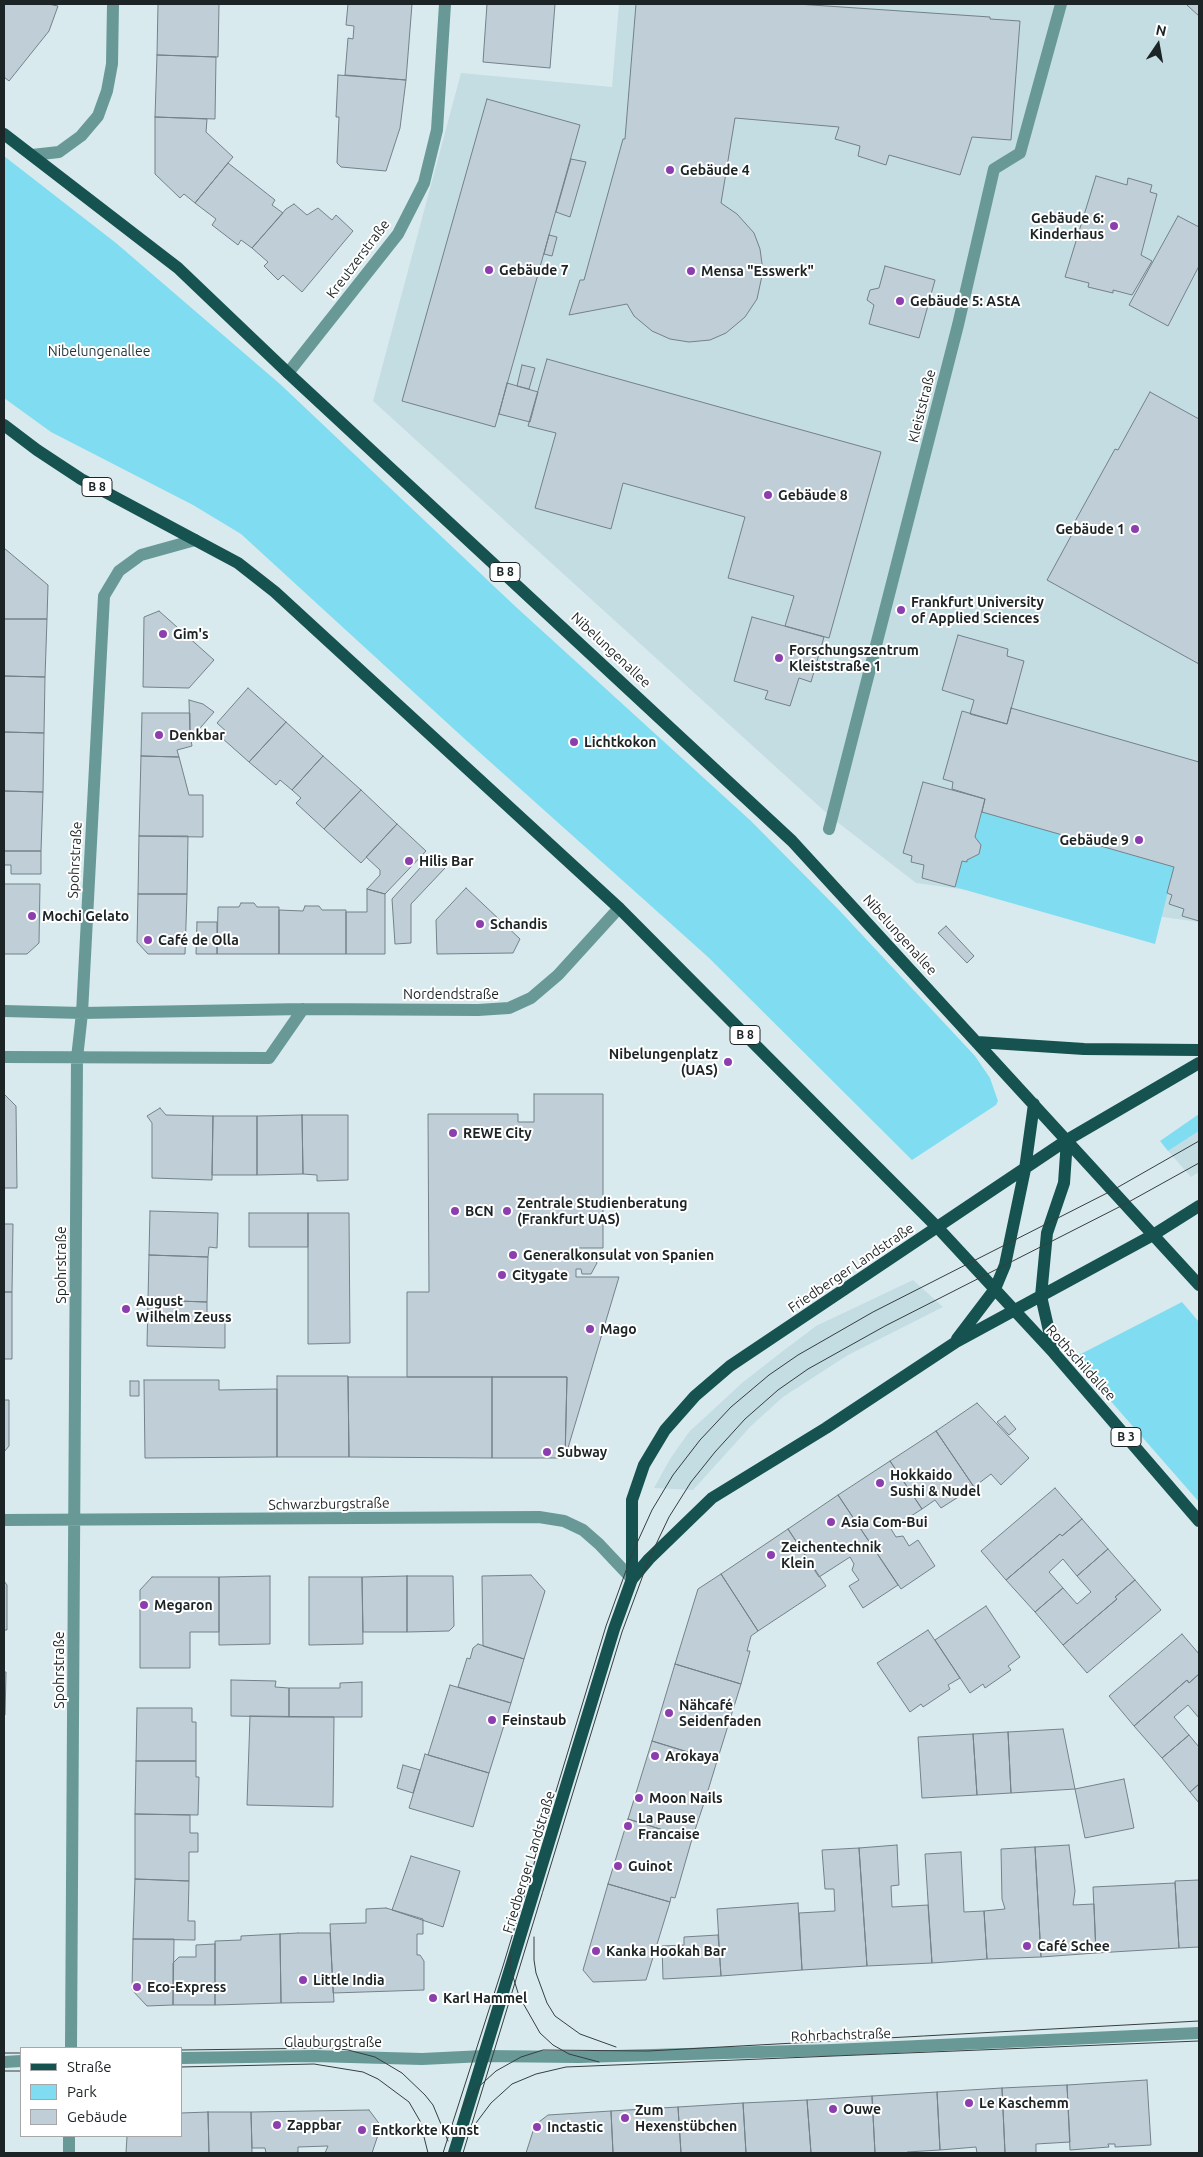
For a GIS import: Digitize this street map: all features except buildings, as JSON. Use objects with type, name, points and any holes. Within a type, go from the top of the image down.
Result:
[{"type":"main road","name":"Nibelungenallee","points":[[4,134],[178,268],[288,373],[792,841],[1153,1235]]},
{"type":"main road","name":"B 8","points":[[4,425],[37,450],[81,479],[238,564],[275,592],[619,908],[938,1228]]},
{"type":"main road","points":[[977,1042],[1084,1049],[1199,1050]]},
{"type":"main road","name":"Friedberger Landstraße","points":[[454,2153],[614,1629],[632,1579],[632,1500],[644,1465],[665,1430],[695,1396],[730,1366],[1067,1140],[1199,1063]]},
{"type":"main road","points":[[956,1342],[995,1289],[1006,1259],[1025,1169],[1034,1104]]},
{"type":"main road","points":[[1054,1353],[1040,1296],[1047,1233],[1064,1183],[1067,1140]]},
{"type":"main road","name":"Friedberger Landstraße","points":[[632,1579],[649,1559],[712,1498],[826,1428],[956,1342],[1153,1235],[1199,1206]]},
{"type":"main road","name":"Rothschildallee","points":[[938,1228],[1054,1353],[1199,1521]]},
{"type":"main road","name":"B 8","points":[[1153,1235],[1199,1285]]},
{"type":"street","points":[[32,155],[59,152],[81,136],[98,116],[107,91],[112,64],[113,4]]},
{"type":"street","name":"Kreutzerstraße","points":[[288,373],[398,234],[424,183],[437,130],[445,4]]},
{"type":"street","name":"Kleiststraße","points":[[829,829],[958,325],[994,169],[1020,154],[1061,4]]},
{"type":"street","name":"Spohrstraße","points":[[71,2047],[77,1058],[82,1013],[104,596],[120,572],[141,554],[195,540]]},
{"type":"street","name":"Nordendstraße","points":[[4,1011],[82,1013],[303,1009],[478,1010],[509,1008],[532,998],[558,974],[619,908]]},
{"type":"street","points":[[4,1057],[269,1058],[303,1009]]},
{"type":"street","name":"Schwarzburgstraße","points":[[4,1520],[539,1517],[564,1522],[583,1530],[632,1579]]},
{"type":"street","name":"Rohrbachstraße","points":[[484,2056],[578,2057],[832,2050],[1199,2033]]},
{"type":"street","name":"Glauburgstraße","points":[[182,2058],[314,2056],[422,2058],[484,2056]]},
{"type":"street","points":[[4,2062],[20,2061]]},
{"type":"street","points":[[69,2137],[69,2153]]},
{"type":"shaded area","name":"Frankfurt University of Applied Sciences","points":[[619,4],[1199,4],[1199,922],[916,883],[832,818],[373,401],[461,73],[612,87]]},
{"type":"shaded area","points":[[1199,1131],[1199,1172],[1191,1177],[1168,1151]]},
{"type":"shaded area","points":[[913,1280],[943,1307],[848,1355],[783,1397],[751,1426],[693,1490],[654,1488],[670,1459],[689,1432],[742,1383],[816,1326]]},
{"type":"green space","name":"Nibelungenallee","points":[[4,156],[116,243],[280,384],[516,607],[751,821],[839,910],[975,1056],[990,1078],[998,1101],[996,1105],[912,1160],[708,957],[468,742],[241,534],[193,505],[51,432],[4,398]]},
{"type":"green space","points":[[982,812],[1174,867],[1155,944],[955,887],[962,861],[967,862],[967,860],[979,854],[981,845],[975,837]]},
{"type":"green space","points":[[1199,1114],[1199,1131],[1168,1151],[1160,1141]]},
{"type":"green space","points":[[1182,1302],[1199,1322],[1199,1502],[1073,1358]]},
{"type":"tram line","points":[[443,2153],[503,1966],[606,1626],[632,1554],[652,1510],[673,1475],[700,1440],[731,1407],[769,1375],[798,1355],[873,1312],[1113,1190],[1199,1141]]},
{"type":"tram line","points":[[463,2153],[622,1632],[649,1559],[669,1517],[691,1482],[745,1419],[778,1390],[808,1369],[885,1326],[1125,1204],[1199,1163]]},
{"type":"tram line","points":[[534,1937],[536,1973],[547,2003],[555,2016],[580,2034],[616,2047]]},
{"type":"tram line","points":[[511,1954],[510,1967],[519,1996],[540,2033],[553,2045],[569,2054],[599,2062]]},
{"type":"tram line","points":[[462,2109],[474,2091],[496,2071],[521,2057],[543,2050],[648,2051],[1199,2021]]},
{"type":"tram line","points":[[476,2123],[491,2103],[512,2084],[536,2074],[566,2067],[1199,2041]]},
{"type":"tram line","points":[[182,2050],[331,2048],[375,2057],[402,2073],[425,2095],[433,2105],[448,2141]]},
{"type":"tram line","points":[[4,2053],[20,2053]]},
{"type":"tram line","points":[[182,2067],[314,2064],[363,2072],[378,2079],[409,2102],[420,2121],[428,2153]]},
{"type":"tram line","points":[[4,2071],[20,2071]]},
{"type":"place","name":"Gebäude 4","points":[[670,170]]},
{"type":"place","name":"Gebäude 6: Kinderhaus","points":[[1114,226]]},
{"type":"place","name":"Gebäude 7","points":[[489,270]]},
{"type":"place","name":"Mensa \"Esswerk\"","points":[[691,271]]},
{"type":"place","name":"Gebäude 5: AStA","points":[[900,301]]},
{"type":"place","name":"Gebäude 8","points":[[768,495]]},
{"type":"place","name":"Gebäude 1","points":[[1135,529]]},
{"type":"place","name":"Frankfurt University of Applied Sciences","points":[[901,610]]},
{"type":"place","name":"Gim's","points":[[163,634]]},
{"type":"place","name":"Forschungszentrum Kleiststraße 1","points":[[779,658]]},
{"type":"place","name":"Denkbar","points":[[159,735]]},
{"type":"place","name":"Lichtkokon","points":[[574,742]]},
{"type":"place","name":"Gebäude 9","points":[[1139,840]]},
{"type":"place","name":"Hilis Bar","points":[[409,861]]},
{"type":"place","name":"Mochi Gelato","points":[[32,916]]},
{"type":"place","name":"Schandis","points":[[480,924]]},
{"type":"place","name":"Café de Olla","points":[[148,940]]},
{"type":"place","name":"Nibelungenplatz (UAS)","points":[[728,1062]]},
{"type":"place","name":"REWE City","points":[[453,1133]]},
{"type":"place","name":"BCN","points":[[455,1211]]},
{"type":"place","name":"Zentrale Studienberatung (Frankfurt UAS)","points":[[507,1211]]},
{"type":"place","name":"Generalkonsulat von Spanien","points":[[513,1255]]},
{"type":"place","name":"Citygate","points":[[502,1275]]},
{"type":"place","name":"August Wilhelm Zeuss","points":[[126,1309]]},
{"type":"place","name":"Mago","points":[[590,1329]]},
{"type":"place","name":"Subway","points":[[547,1452]]},
{"type":"place","name":"Hokkaido Sushi & Nudel","points":[[880,1483]]},
{"type":"place","name":"Asia Com-Bui","points":[[831,1522]]},
{"type":"place","name":"Zeichentechnik Klein","points":[[771,1555]]},
{"type":"place","name":"Megaron","points":[[144,1605]]},
{"type":"place","name":"Nähcafé Seidenfaden","points":[[669,1713]]},
{"type":"place","name":"Feinstaub","points":[[492,1720]]},
{"type":"place","name":"Arokaya","points":[[655,1756]]},
{"type":"place","name":"Moon Nails","points":[[639,1798]]},
{"type":"place","name":"La Pause Francaise","points":[[628,1826]]},
{"type":"place","name":"Guinot","points":[[618,1866]]},
{"type":"place","name":"Café Schee","points":[[1027,1946]]},
{"type":"place","name":"Kanka Hookah Bar","points":[[596,1951]]},
{"type":"place","name":"Little India","points":[[303,1980]]},
{"type":"place","name":"Eco-Express","points":[[137,1987]]},
{"type":"place","name":"Karl Hammel","points":[[433,1998]]},
{"type":"place","name":"Le Kaschemm","points":[[969,2103]]},
{"type":"place","name":"Ouwe","points":[[833,2109]]},
{"type":"place","name":"Zum Hexenstübchen","points":[[625,2118]]},
{"type":"place","name":"Zappbar","points":[[277,2125]]},
{"type":"place","name":"Inctastic","points":[[537,2127]]},
{"type":"place","name":"Entkorkte Kunst","points":[[362,2130]]}]
